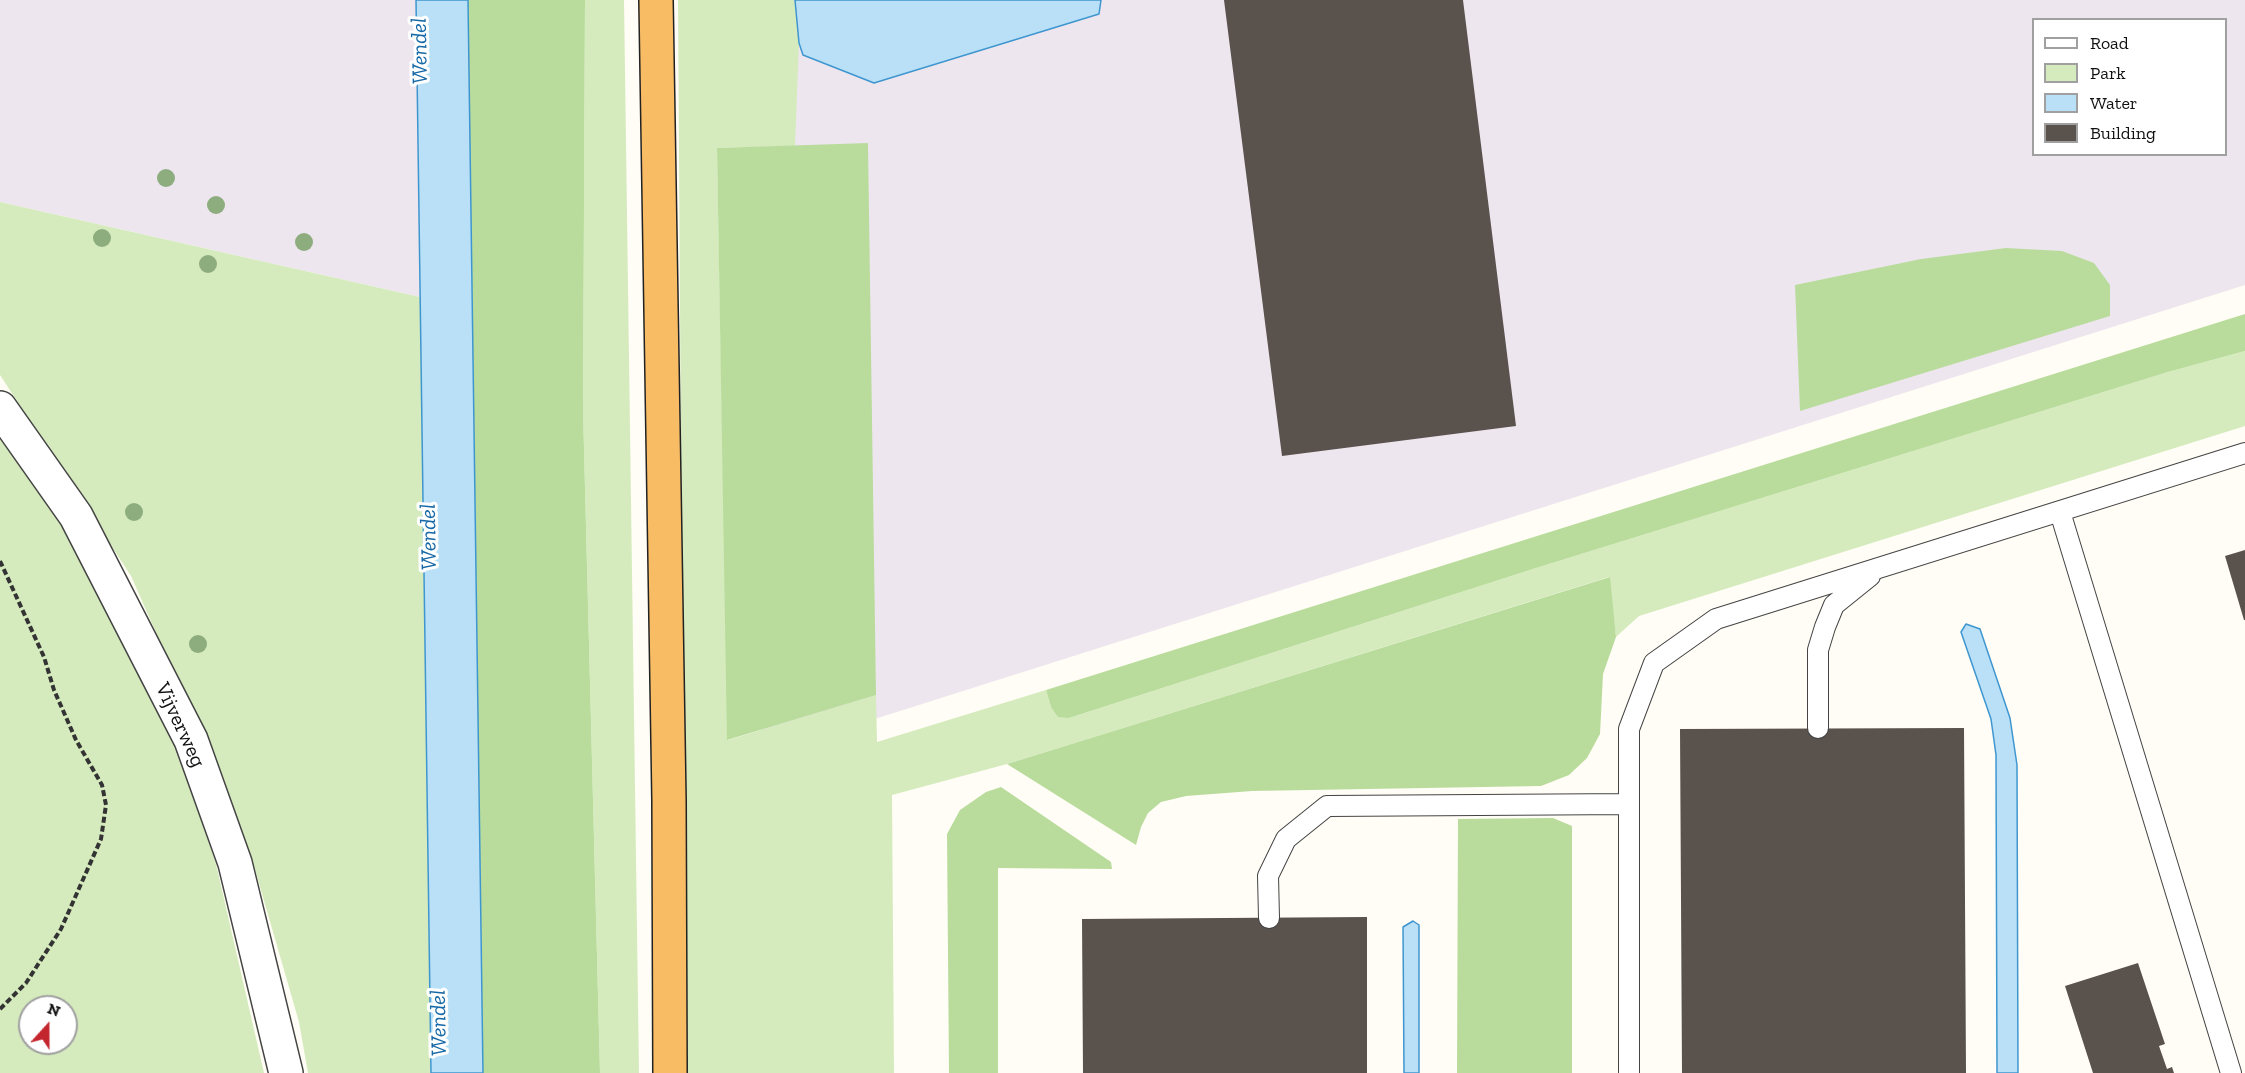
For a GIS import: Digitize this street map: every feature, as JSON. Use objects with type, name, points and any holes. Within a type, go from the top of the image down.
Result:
[{"type":"highway","points":[[656,0],[669,788],[670,1073]]},
{"type":"street","name":"Vijverweg","points":[[0,408],[76,516],[191,741],[236,863],[286,1073]]},
{"type":"lane","points":[[1629,1073],[1629,729],[1654,663],[1716,619],[2245,453]]},
{"type":"lane","points":[[2060,512],[2234,1065]]},
{"type":"lane","points":[[1818,728],[1818,650],[1825,627],[1834,605],[1879,569]]},
{"type":"lane","points":[[1269,918],[1268,876],[1286,840],[1327,806],[1629,804]]},
{"type":"path","points":[[0,561],[44,657],[54,690],[76,740],[102,785],[106,805],[101,839],[61,929],[26,983],[0,1009]]},
{"type":"shaded area","points":[[0,0],[416,0],[420,297],[0,202]]},
{"type":"shaded area","points":[[746,0],[2245,0],[2245,285],[761,755],[748,220]]},
{"type":"green space","points":[[468,0],[585,0],[583,410],[600,1073],[483,1073]]},
{"type":"green space","points":[[585,0],[624,0],[639,1073],[600,1073],[583,410]]},
{"type":"green space","points":[[678,0],[795,0],[799,43],[795,146],[717,148],[728,740],[876,695],[877,742],[1046,690],[1051,707],[1069,718],[1533,569],[2168,372],[2245,351],[2245,426],[1639,616],[1616,637],[1609,577],[1007,764],[892,795],[894,1073],[685,1073]]},
{"type":"green space","points":[[868,143],[876,695],[727,740],[717,148]]},
{"type":"green space","points":[[0,202],[420,297],[431,1073],[308,1073],[299,1022],[254,866],[194,719],[131,576],[0,375]]},
{"type":"green space","points":[[2006,248],[2062,251],[2094,263],[2110,285],[2110,316],[1800,411],[1795,285],[1921,259]]},
{"type":"green space","points":[[2245,314],[2245,351],[2168,372],[1533,569],[1069,718],[1058,717],[1051,707],[1046,690]]},
{"type":"green space","points":[[0,433],[55,512],[175,742],[216,864],[264,1073],[0,1073]]},
{"type":"green space","points":[[1610,577],[1616,637],[1603,674],[1600,734],[1587,758],[1569,775],[1541,786],[1252,791],[1186,796],[1161,802],[1148,813],[1136,845],[1007,764]]},
{"type":"green space","points":[[1001,787],[1111,862],[1112,869],[998,868],[998,1073],[949,1073],[947,834],[960,810],[986,792]]},
{"type":"green space","points":[[1553,818],[1572,826],[1572,1073],[1457,1073],[1458,819]]},
{"type":"water","name":"Wendel","points":[[416,0],[468,0],[483,1073],[431,1073]]},
{"type":"water","points":[[795,0],[1101,0],[1099,14],[874,83],[803,55],[799,43]]},
{"type":"water","points":[[1966,624],[1980,629],[2010,718],[2017,765],[2018,1073],[1997,1073],[1996,755],[1991,719],[1961,632]]},
{"type":"water","points":[[1413,921],[1419,925],[1419,1073],[1404,1073],[1403,927]]},
{"type":"building","points":[[1224,0],[1463,0],[1516,426],[1282,456]]},
{"type":"building","points":[[2245,550],[2245,620],[2244,620],[2225,556]]},
{"type":"building","points":[[1964,728],[1966,1073],[1682,1073],[1680,729]]},
{"type":"building","points":[[1367,917],[1367,1073],[1083,1073],[1082,919]]},
{"type":"building","points":[[2138,963],[2165,1044],[2159,1046],[2167,1069],[2172,1067],[2174,1073],[2093,1073],[2065,986]]}]
